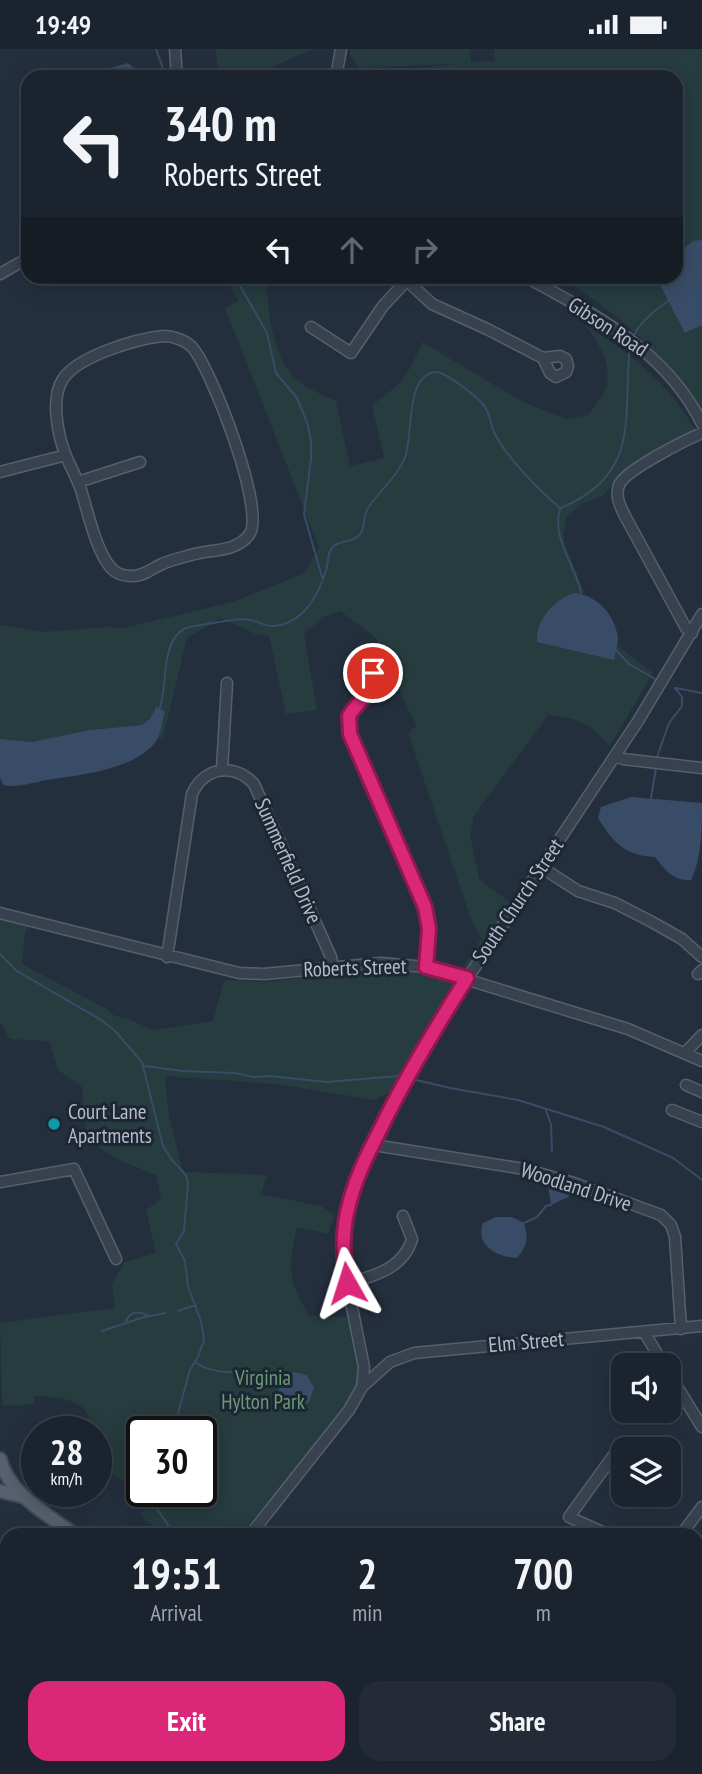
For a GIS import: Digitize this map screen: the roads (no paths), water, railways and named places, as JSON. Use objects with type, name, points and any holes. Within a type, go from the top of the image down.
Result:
[{"type":"main road","points":[[0,1459],[7,1477],[21,1493]]},
{"type":"main road","points":[[0,1491],[21,1496]]},
{"type":"main road","points":[[38,1507],[66,1528]]},
{"type":"street","points":[[175,49],[176,70]]},
{"type":"street","points":[[337,70],[341,49]]},
{"type":"street","points":[[0,274],[21,262]]},
{"type":"street","points":[[310,327],[351,353],[401,284]]},
{"type":"street","points":[[412,284],[432,304],[487,328],[543,358]]},
{"type":"street","name":"Gibson Road","points":[[538,284],[618,330],[653,357],[679,386],[702,424]]},
{"type":"street","points":[[157,337],[175,337],[191,346],[230,428],[253,504],[253,528],[243,542],[232,548],[190,555],[161,564],[140,575],[122,575],[111,568],[105,558],[66,455],[57,400],[61,382],[72,368],[88,359],[134,343],[157,337]]},
{"type":"street","points":[[692,633],[686,628],[625,516],[617,493],[620,484],[629,474],[674,446],[702,433]]},
{"type":"street","points":[[0,472],[66,455]]},
{"type":"street","points":[[78,482],[140,462]]},
{"type":"street","name":"South Church Street","points":[[362,1387],[364,1360],[343,1255],[346,1215],[354,1186],[373,1143],[430,1035],[615,755],[702,614]]},
{"type":"street","points":[[360,659],[371,667],[373,683],[369,693],[345,719],[425,907],[429,929],[426,967]]},
{"type":"street","points":[[167,957],[192,794],[207,775],[222,769],[227,683]]},
{"type":"street","points":[[615,755],[624,759],[702,768]]},
{"type":"street","name":"Summerfield Drive","points":[[222,769],[240,773],[254,784],[331,957],[333,967]]},
{"type":"street","points":[[541,867],[578,891],[625,907],[652,922],[682,939],[702,957]]},
{"type":"street","name":"Roberts Street","points":[[0,913],[239,973],[264,974],[381,963],[426,967],[628,1029],[702,1061]]},
{"type":"street","points":[[685,1053],[702,1035]]},
{"type":"street","points":[[686,1085],[702,1092]]},
{"type":"street","points":[[672,1110],[702,1122]]},
{"type":"street","name":"Woodland Drive","points":[[373,1143],[524,1169],[574,1183],[661,1215],[671,1226],[675,1237],[681,1329]]},
{"type":"street","points":[[0,1182],[74,1169],[116,1259]]},
{"type":"street","points":[[347,1283],[384,1271],[404,1256],[412,1239],[403,1216]]},
{"type":"street","name":"Elm Street","points":[[362,1387],[390,1362],[414,1353],[702,1327]]},
{"type":"street","points":[[644,1332],[657,1353]]},
{"type":"street","points":[[256,1528],[349,1410],[362,1387]]},
{"type":"street","points":[[681,1394],[702,1427]]},
{"type":"street","points":[[593,1528],[569,1517],[611,1459]]},
{"type":"street","points":[[686,1528],[702,1507]]},
{"type":"water","points":[[128,63],[136,70],[104,70]]},
{"type":"water","points":[[702,240],[702,325],[685,333],[660,284],[683,284],[683,249],[693,241]]},
{"type":"water","points":[[575,593],[598,602],[609,614],[618,638],[614,660],[537,642],[540,625],[548,611],[560,600]]},
{"type":"water","points":[[156,707],[165,711],[157,739],[152,746],[130,761],[87,774],[19,786],[3,785],[0,777],[0,739],[32,742],[89,730],[142,725],[150,719]]},
{"type":"water","points":[[631,797],[702,803],[699,853],[691,880],[674,877],[655,857],[628,851],[615,841],[604,827],[598,818],[601,807]]},
{"type":"water","points":[[561,1184],[576,1188],[576,1193],[551,1205],[548,1185]]},
{"type":"water","points":[[496,1217],[512,1217],[524,1223],[526,1242],[517,1258],[495,1253],[485,1244],[481,1231],[483,1223]]},
{"type":"water","points":[[294,1372],[307,1375],[314,1388],[309,1402],[301,1407],[285,1404],[277,1397],[280,1385]]},
{"type":"waterway","points":[[156,49],[164,70]]},
{"type":"waterway","points":[[239,284],[267,333],[276,373],[297,398],[308,425],[311,459],[304,514],[322,577]]},
{"type":"waterway","points":[[633,337],[649,316],[670,300]]},
{"type":"waterway","points":[[561,508],[587,494],[605,478],[617,460],[626,419],[630,346]]},
{"type":"waterway","points":[[159,711],[170,647],[182,630],[243,619],[270,626],[281,625],[297,618],[309,606],[322,583],[330,551],[336,544],[358,537],[368,508],[402,464],[408,447],[414,395],[425,376],[435,372],[446,375],[482,403],[506,452],[560,508]]},
{"type":"waterway","points":[[560,509],[558,520],[561,541],[581,593]]},
{"type":"waterway","points":[[616,650],[629,664],[655,679]]},
{"type":"waterway","points":[[657,757],[669,723],[682,706],[682,697],[675,688]]},
{"type":"waterway","points":[[676,688],[702,693]]},
{"type":"waterway","points":[[651,798],[656,768]]},
{"type":"waterway","points":[[0,954],[17,971],[101,1020],[114,1030],[142,1062],[163,1146],[186,1175],[188,1183],[184,1231],[176,1244],[185,1261],[188,1287],[201,1321],[204,1340],[190,1370],[177,1416]]},
{"type":"waterway","points":[[145,1066],[326,1082],[398,1076]]},
{"type":"waterway","points":[[416,1080],[518,1100],[604,1127],[673,1158],[702,1180]]},
{"type":"waterway","points":[[546,1111],[551,1124],[552,1151]]},
{"type":"waterway","points":[[524,1223],[537,1217],[546,1206],[551,1205]]},
{"type":"waterway","points":[[178,1311],[196,1305]]},
{"type":"waterway","points":[[126,1321],[135,1313],[147,1315]]},
{"type":"waterway","points":[[102,1331],[144,1317],[166,1313]]},
{"type":"waterway","points":[[196,1363],[217,1371],[263,1373],[285,1380]]},
{"type":"waterway","points":[[156,1507],[170,1528]]},
{"type":"place","name":"Court Lane Apartments","points":[[54,1124]]},
{"type":"park label","name":"Virginia Hylton Park","points":[[263,1390]]}]
